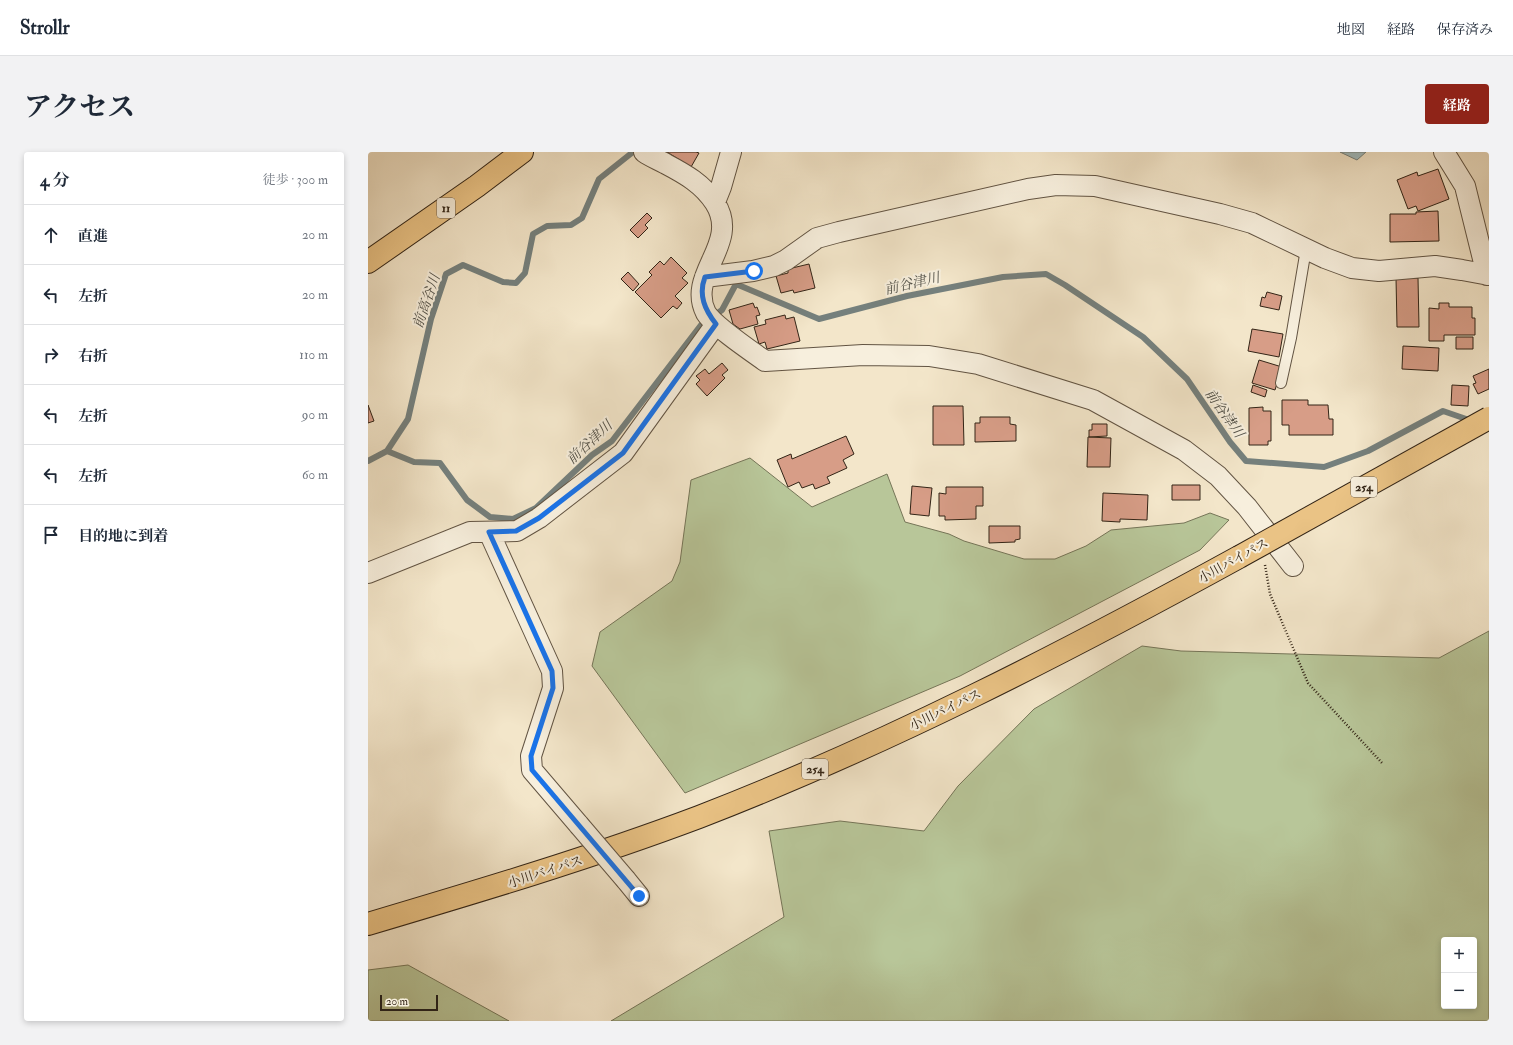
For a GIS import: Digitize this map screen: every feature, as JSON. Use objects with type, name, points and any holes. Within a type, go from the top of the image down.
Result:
[{"type":"main road","name":"11","points":[[368,262],[477,186],[522,152]]},
{"type":"main road","name":"小川バイパス","points":[[368,924],[497,886],[610,849],[700,816],[818,768],[1036,665],[1136,613],[1489,418]]},
{"type":"street","points":[[644,152],[687,175],[705,188],[715,202],[721,214],[724,226],[720,243],[703,281],[702,297],[706,313],[716,324],[765,361],[863,355],[929,356],[978,364],[1093,400],[1184,450],[1218,476],[1247,507],[1293,566]]},
{"type":"street","points":[[715,202],[731,152]]},
{"type":"street","points":[[705,277],[754,271],[774,266],[786,260],[817,238],[839,232],[1028,189],[1056,185],[1095,186],[1220,214],[1252,224],[1352,268],[1379,271],[1435,266],[1488,275],[1464,186],[1444,152]]},
{"type":"street","points":[[368,573],[470,532],[516,531],[539,518],[623,453],[716,324]]},
{"type":"street","points":[[489,532],[552,671],[553,688],[531,756],[532,770],[639,896]]},
{"type":"lane","points":[[1281,383],[1291,338],[1306,249]]},
{"type":"path","points":[[1275,543],[1265,565],[1270,594],[1308,684],[1382,764]]},
{"type":"green space","points":[[750,458],[812,507],[887,474],[905,522],[949,534],[964,541],[1024,559],[1055,559],[1086,546],[1111,530],[1184,523],[1210,513],[1229,520],[1200,550],[960,676],[685,793],[592,666],[600,632],[672,581],[680,562],[691,480]]},
{"type":"green space","points":[[1489,631],[1489,1021],[611,1021],[784,917],[769,831],[840,821],[924,831],[958,786],[1034,709],[1142,646],[1181,651],[1439,658]]},
{"type":"green space","points":[[408,965],[509,1021],[368,1021],[368,970]]},
{"type":"water","points":[[1340,152],[1366,152],[1357,160]]},
{"type":"building","points":[[667,152],[696,152],[699,153],[691,167]]},
{"type":"building","points":[[1438,169],[1449,199],[1418,211],[1416,206],[1408,209],[1397,180],[1417,172],[1418,176]]},
{"type":"building","points":[[1438,211],[1439,241],[1390,242],[1390,214],[1416,214],[1416,212]]},
{"type":"building","points":[[647,213],[652,218],[645,225],[648,228],[638,238],[630,230]]},
{"type":"building","points":[[671,257],[687,273],[682,278],[688,283],[675,296],[682,303],[677,309],[673,306],[661,318],[635,292],[652,275],[649,272],[660,261],[664,265]]},
{"type":"building","points":[[809,264],[815,288],[794,293],[793,290],[781,293],[776,276],[788,273],[788,269]]},
{"type":"building","points":[[628,272],[639,284],[633,291],[621,279]]},
{"type":"building","points":[[1396,278],[1418,278],[1419,327],[1397,327]]},
{"type":"building","points":[[1267,292],[1282,296],[1279,310],[1260,306],[1262,297],[1265,298]]},
{"type":"building","points":[[753,303],[755,308],[757,307],[760,315],[756,316],[758,324],[740,329],[733,324],[729,310]]},
{"type":"building","points":[[1439,303],[1449,303],[1449,307],[1472,307],[1472,318],[1475,318],[1475,335],[1444,335],[1444,341],[1429,341],[1429,308],[1439,309]]},
{"type":"building","points":[[785,315],[786,319],[794,317],[800,341],[767,349],[765,342],[759,344],[754,327],[766,324],[765,320]]},
{"type":"building","points":[[1252,329],[1283,334],[1279,357],[1248,351]]},
{"type":"building","points":[[1456,337],[1473,337],[1473,349],[1456,349]]},
{"type":"building","points":[[1403,346],[1439,348],[1438,371],[1402,369]]},
{"type":"building","points":[[1259,360],[1282,367],[1275,390],[1252,383]]},
{"type":"building","points":[[722,363],[728,370],[722,375],[725,378],[707,396],[696,384],[700,380],[696,376],[705,369],[709,374]]},
{"type":"building","points":[[1489,369],[1489,389],[1478,394],[1473,384],[1476,383],[1473,376]]},
{"type":"building","points":[[1253,385],[1267,390],[1265,397],[1251,392]]},
{"type":"building","points":[[1452,385],[1469,386],[1468,406],[1451,405]]},
{"type":"building","points":[[1282,400],[1308,400],[1308,405],[1328,405],[1329,419],[1333,419],[1333,435],[1289,435],[1289,425],[1282,425]]},
{"type":"building","points":[[368,405],[374,421],[368,423]]},
{"type":"building","points":[[933,406],[963,406],[964,445],[933,445]]},
{"type":"building","points":[[1263,407],[1263,411],[1271,411],[1271,441],[1268,441],[1268,445],[1249,445],[1249,408]]},
{"type":"building","points":[[980,417],[1010,417],[1010,424],[1016,425],[1016,441],[975,442],[975,423],[980,423]]},
{"type":"building","points":[[1092,424],[1107,424],[1107,436],[1089,437],[1089,430],[1092,430]]},
{"type":"building","points":[[846,436],[854,454],[843,460],[847,468],[827,477],[830,483],[815,489],[813,484],[802,488],[799,482],[788,487],[777,460],[791,454],[792,459]]},
{"type":"building","points":[[1088,437],[1111,438],[1110,467],[1087,467]]},
{"type":"building","points":[[1172,485],[1200,485],[1200,500],[1172,500]]},
{"type":"building","points":[[912,486],[932,488],[929,516],[910,514]]},
{"type":"building","points":[[946,487],[983,487],[983,506],[976,506],[976,519],[945,520],[945,516],[939,516],[939,493],[946,494]]},
{"type":"building","points":[[1103,493],[1148,495],[1147,520],[1120,519],[1120,522],[1102,521]]},
{"type":"building","points":[[989,526],[1020,526],[1020,539],[1015,540],[1015,542],[989,543]]},
{"type":"waterway","name":"前高谷川","points":[[368,461],[387,451],[408,419],[431,319],[446,274],[463,265],[503,282],[516,283],[525,273],[533,234],[547,226],[571,225],[582,218],[599,179],[633,152]]},
{"type":"waterway","name":"前谷津川","points":[[387,451],[414,462],[440,463],[467,500],[490,517],[513,519],[536,508],[592,455],[612,441],[701,325],[722,310],[736,284],[819,319],[907,296],[1003,277],[1046,274],[1143,337],[1187,379],[1230,442],[1246,461],[1324,467],[1368,451],[1443,411],[1472,421]]},
{"type":"route","points":[[639,896],[532,770],[531,756],[553,688],[552,671],[489,532],[516,531],[539,518],[623,453],[716,324],[706,313],[702,297],[703,281],[705,277],[754,271]]}]
